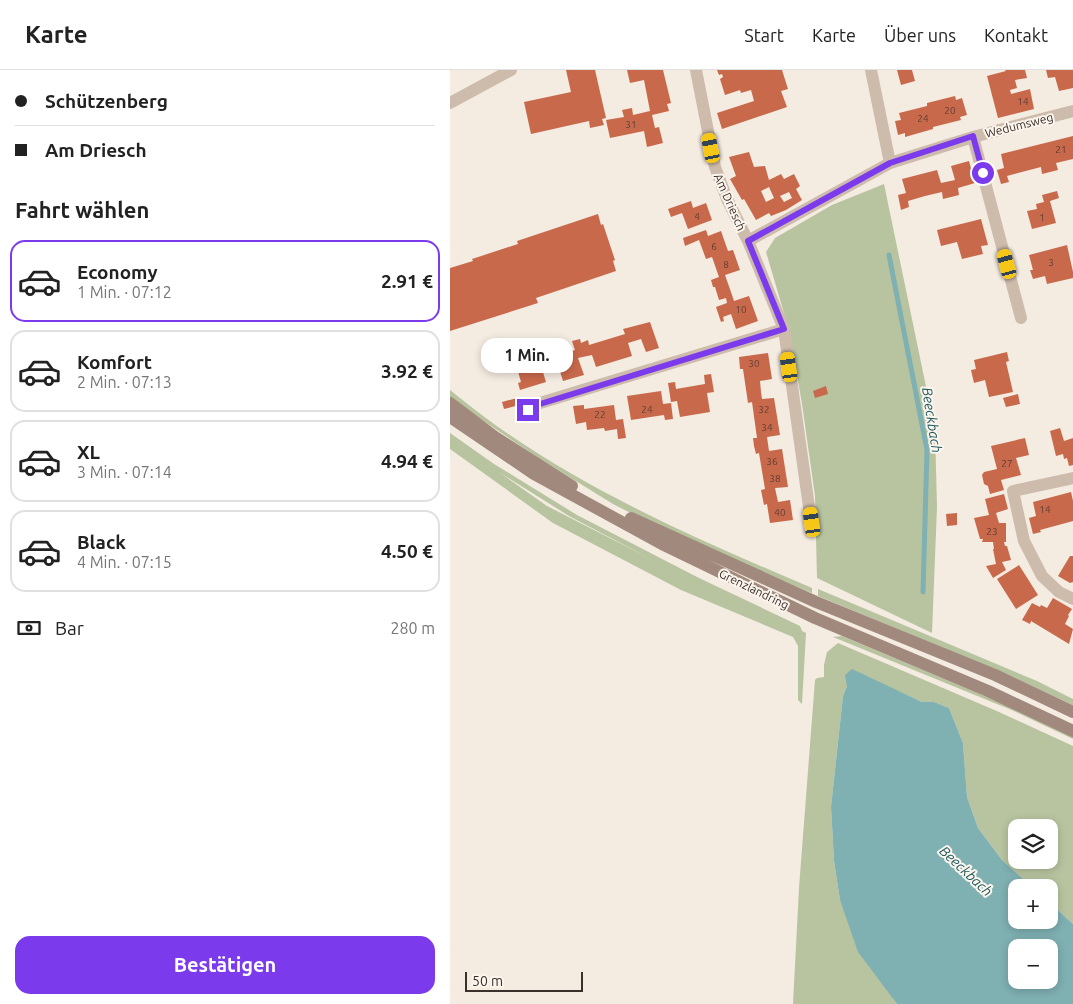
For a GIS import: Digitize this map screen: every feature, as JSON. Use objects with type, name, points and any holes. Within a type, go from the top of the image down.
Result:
[{"type":"main road","name":"Grenzlandring","points":[[450,403],[495,437],[569,484],[643,524],[816,602],[995,676],[1073,712]]},
{"type":"main road","name":"Grenzlandring","points":[[450,416],[534,474],[662,544],[815,618],[988,691],[1073,731]]},
{"type":"street","points":[[450,103],[511,70]]},
{"type":"street","name":"Am Driesch","points":[[696,70],[715,167],[784,329],[812,522]]},
{"type":"street","points":[[871,70],[890,163]]},
{"type":"street","name":"Wedumsweg","points":[[748,241],[890,163],[973,136],[1073,111]]},
{"type":"street","points":[[973,136],[1021,318]]},
{"type":"street","points":[[528,410],[540,404],[784,329]]},
{"type":"street","points":[[1073,478],[1013,491],[1024,541],[1042,576],[1059,592],[1073,598]]},
{"type":"green space","points":[[884,184],[935,430],[937,507],[932,633],[817,578],[815,496],[802,404],[789,330],[766,252],[775,238],[832,205]]},
{"type":"green space","points":[[450,390],[491,422],[578,478],[670,525],[812,588],[812,593],[672,534],[613,504],[537,457],[457,403],[450,397]]},
{"type":"green space","points":[[450,433],[494,464],[577,515],[697,577],[800,626],[802,631],[806,633],[802,704],[798,700],[798,646],[793,637],[681,590],[553,523],[450,449]],"holes":[[[499,472],[569,516],[651,559],[547,506]]]},
{"type":"green space","points":[[818,589],[1037,681],[1073,699],[1073,705],[1015,678],[818,596]]},
{"type":"green space","points":[[842,636],[1073,733],[1073,739],[1014,711],[833,637]]},
{"type":"green space","points":[[838,643],[1073,746],[1073,924],[1058,910],[1058,879],[1023,879],[1012,869],[1058,869],[1058,819],[1008,819],[1008,865],[978,828],[967,797],[963,743],[949,708],[934,702],[922,702],[898,691],[847,686],[843,696],[831,807],[834,861],[840,900],[897,1004],[793,1004],[799,888],[815,680],[824,677],[827,652]]},
{"type":"water","points":[[852,669],[922,702],[934,702],[949,708],[963,743],[967,797],[978,828],[1008,865],[1008,869],[1012,869],[1023,879],[1008,879],[1008,929],[1058,929],[1058,910],[1073,924],[1073,1004],[897,1004],[858,952],[840,900],[834,861],[831,807],[843,696],[847,686],[845,675]]},
{"type":"building","points":[[566,70],[595,70],[606,118],[602,119],[604,125],[590,128],[589,121],[531,134],[524,102],[571,92]]},
{"type":"building","points":[[627,70],[663,70],[671,103],[667,104],[669,111],[652,115],[655,128],[659,127],[663,143],[647,147],[644,131],[610,138],[606,120],[624,117],[622,110],[632,108],[633,115],[650,111],[644,80],[630,83]]},
{"type":"building","points":[[717,70],[782,70],[788,89],[781,91],[787,107],[722,129],[717,113],[754,101],[751,90],[741,93],[740,90],[725,95],[720,79],[723,77],[722,74],[719,75]]},
{"type":"building","points":[[897,70],[912,70],[915,81],[901,85]]},
{"type":"building","points":[[1005,70],[1025,70],[1027,78],[1015,80],[1017,88],[1010,90],[1011,94],[1030,89],[1034,109],[998,118],[987,76]]},
{"type":"building","points":[[1046,70],[1073,70],[1073,88],[1059,91],[1055,77],[1048,78]]},
{"type":"building","points":[[955,96],[956,100],[962,98],[967,115],[960,117],[961,120],[905,137],[905,133],[898,135],[895,121],[901,120],[899,113]]},
{"type":"building","points":[[1073,136],[1073,159],[1056,163],[1058,170],[1042,174],[1041,167],[1007,176],[1009,182],[1001,184],[997,170],[1004,168],[1001,154]]},
{"type":"building","points":[[749,152],[754,167],[765,166],[769,180],[781,174],[784,179],[794,174],[800,186],[796,189],[802,200],[786,210],[771,216],[769,213],[756,220],[730,179],[736,176],[729,157]],"holes":[[[769,187],[774,198],[766,202],[761,191]],[[789,192],[792,198],[784,202],[780,196]]]},
{"type":"building","points":[[969,161],[975,183],[958,188],[959,195],[943,199],[942,192],[925,196],[908,201],[909,207],[901,210],[898,195],[906,193],[902,179],[937,170],[941,183],[955,180],[951,166]]},
{"type":"building","points":[[1057,191],[1059,198],[1050,201],[1056,223],[1032,229],[1027,211],[1037,209],[1036,204],[1044,202],[1042,195]]},
{"type":"building","points":[[691,201],[693,208],[706,203],[712,220],[688,229],[682,213],[671,217],[668,209]]},
{"type":"building","points":[[598,214],[615,260],[613,261],[616,271],[536,298],[538,303],[450,331],[450,268],[518,244],[517,241]]},
{"type":"building","points":[[981,219],[988,245],[981,246],[983,254],[962,259],[957,242],[941,246],[937,230]]},
{"type":"building","points":[[706,230],[708,236],[721,231],[728,251],[733,250],[740,270],[725,275],[734,301],[749,296],[758,321],[736,329],[731,314],[723,317],[724,321],[721,322],[716,307],[727,303],[726,298],[719,300],[715,287],[713,287],[711,280],[719,277],[712,257],[706,259],[699,240],[685,246],[683,238]]},
{"type":"building","points":[[1067,245],[1073,278],[1047,284],[1045,276],[1033,279],[1029,255]]},
{"type":"building","points":[[650,322],[659,348],[646,352],[641,339],[628,343],[632,356],[596,367],[592,355],[578,358],[584,375],[563,381],[556,359],[566,355],[565,353],[575,350],[572,341],[580,339],[581,343],[588,340],[589,345],[625,334],[623,329]]},
{"type":"building","points":[[543,341],[548,356],[539,359],[546,382],[520,390],[518,383],[521,382],[517,368],[514,369],[511,359],[536,351],[534,344]]},
{"type":"building","points":[[1007,352],[1009,361],[1006,362],[1013,392],[989,397],[985,380],[974,383],[971,370],[976,369],[974,360]]},
{"type":"building","points":[[768,353],[772,379],[760,381],[762,399],[774,398],[780,435],[767,437],[769,451],[782,449],[788,487],[775,488],[778,502],[790,500],[793,520],[770,523],[767,504],[764,505],[761,490],[765,489],[759,453],[756,454],[754,446],[753,438],[757,438],[752,402],[748,403],[743,369],[740,369],[739,357]]},
{"type":"building","points":[[711,374],[714,392],[707,393],[710,412],[680,417],[677,401],[671,402],[668,383],[675,382],[676,389],[705,384],[704,375]]},
{"type":"building","points":[[826,386],[828,394],[815,398],[813,391]]},
{"type":"building","points":[[661,391],[663,404],[671,403],[673,419],[665,420],[664,415],[631,420],[627,396]]},
{"type":"building","points":[[1018,394],[1020,404],[1006,407],[1003,398]]},
{"type":"building","points":[[517,398],[519,405],[504,409],[502,402]]},
{"type":"building","points":[[584,405],[584,409],[614,405],[616,420],[623,419],[626,438],[618,439],[617,429],[605,431],[604,428],[587,430],[586,422],[576,424],[573,406]]},
{"type":"building","points":[[1060,428],[1064,441],[1073,438],[1073,465],[1069,466],[1067,458],[1064,459],[1063,454],[1056,456],[1050,431]]},
{"type":"building","points":[[1025,438],[1029,455],[1016,458],[1021,475],[1001,480],[1004,490],[990,494],[988,486],[984,484],[982,475],[984,472],[997,469],[991,446]]},
{"type":"building","points":[[1071,492],[1073,521],[1040,530],[1041,532],[1033,534],[1029,518],[1036,516],[1033,502]]},
{"type":"building","points":[[1004,494],[1008,509],[996,513],[999,523],[1006,523],[1006,542],[1004,542],[1011,560],[1002,562],[1006,570],[993,578],[986,566],[996,564],[993,542],[982,542],[983,539],[980,539],[974,518],[989,515],[985,499]]},
{"type":"building","points":[[957,513],[957,525],[947,526],[946,514]]},
{"type":"building","points":[[1070,556],[1073,556],[1073,582],[1070,583],[1058,576]]},
{"type":"building","points":[[1019,565],[1038,595],[1016,609],[997,579]]},
{"type":"building","points":[[1053,598],[1072,609],[1065,624],[1073,629],[1069,644],[1031,621],[1030,624],[1022,620],[1032,603],[1047,608]]},
{"type":"waterway","name":"Beeckbach","points":[[889,255],[927,450],[923,592]]},
{"type":"route","points":[[528,410],[540,404],[784,329],[748,241],[890,163],[973,136],[983,173]]}]
